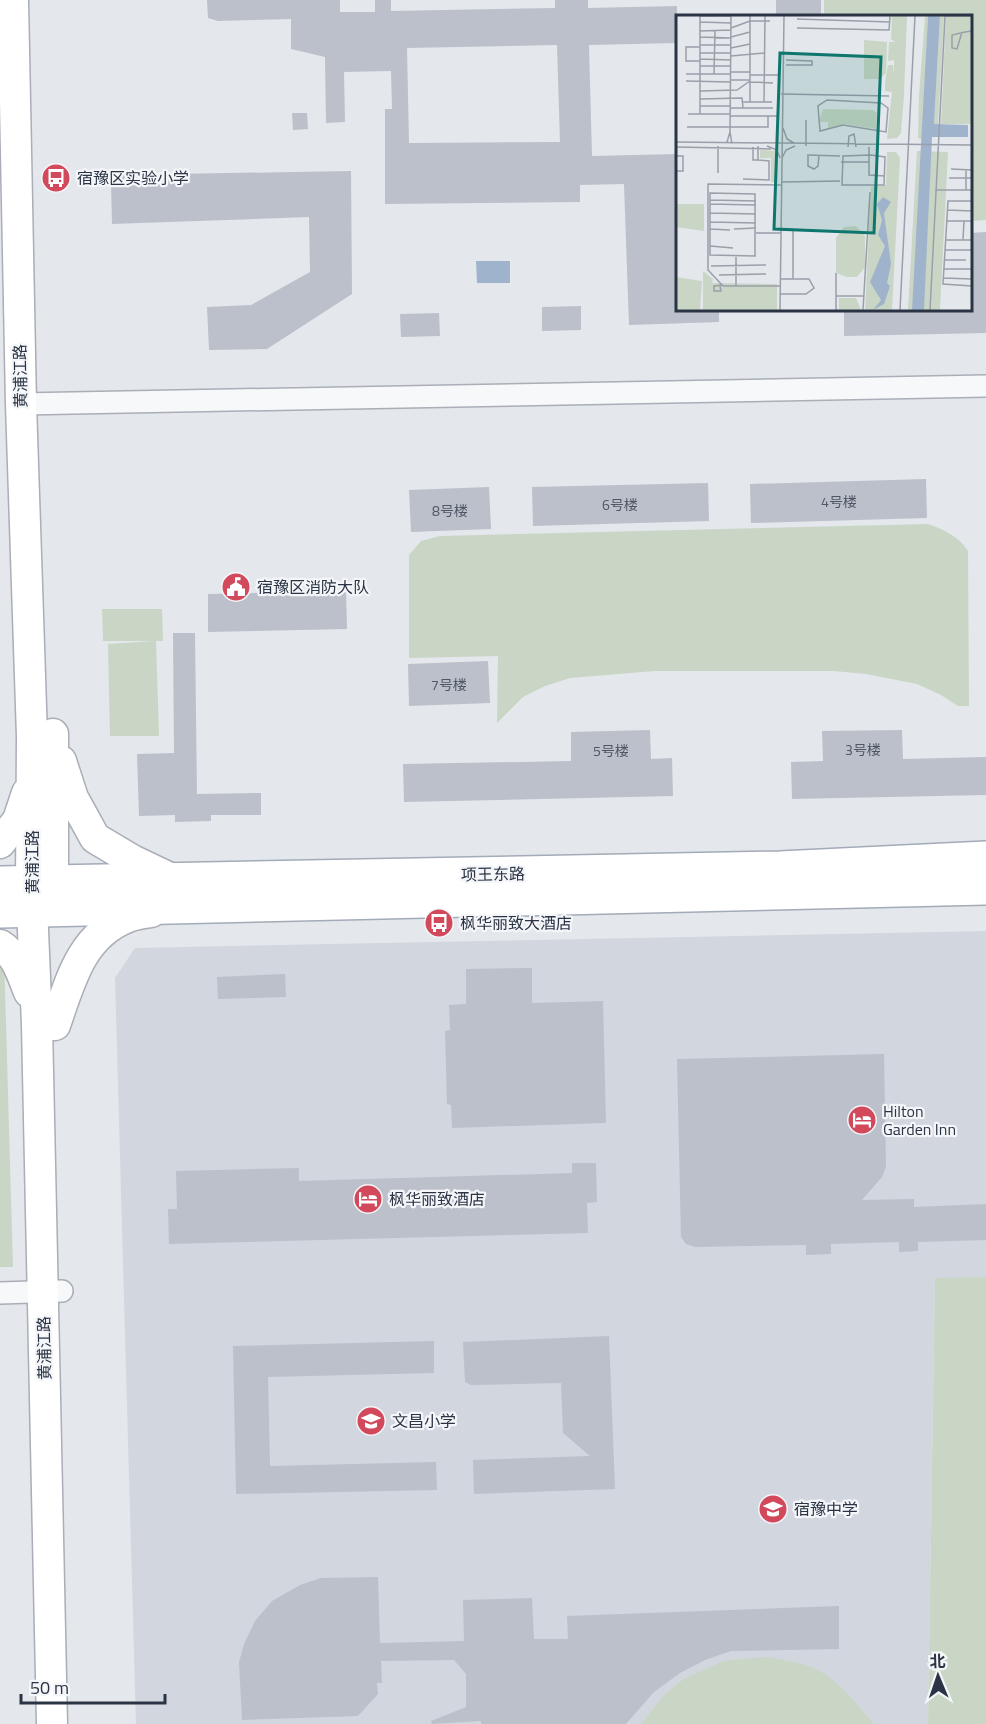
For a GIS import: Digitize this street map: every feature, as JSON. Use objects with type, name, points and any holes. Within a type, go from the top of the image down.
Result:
[{"type":"main road","name":"项王东路","points":[[175,894],[986,858]]},
{"type":"main road","name":"项王东路","points":[[0,911],[34,894],[986,888]]},
{"type":"street","name":"黄浦江路","points":[[13,0],[43,736],[34,894],[46,1025],[52,1292],[69,1724]]},
{"type":"street","name":"黄浦江路","points":[[31,0],[31,403]]},
{"type":"street","points":[[31,403],[986,386]]},
{"type":"street","points":[[0,843],[18,820],[43,736]]},
{"type":"street","points":[[43,736],[95,837],[132,860],[175,894],[106,929],[87,948],[73,970],[46,1025]]},
{"type":"street","points":[[0,945],[12,955],[46,1025]]},
{"type":"street","name":"黄浦江路","points":[[52,1292],[52,1724]]},
{"type":"street","points":[[0,1293],[52,1292]]},
{"type":"shaded area","points":[[986,931],[986,1277],[935,1279],[928,1724],[136,1724],[115,978],[135,948]]},
{"type":"green space","points":[[824,0],[986,0],[986,220],[971,221],[971,15],[824,15]]},
{"type":"green space","points":[[928,524],[951,534],[968,551],[969,706],[958,706],[917,684],[866,674],[834,671],[655,671],[570,678],[545,686],[523,697],[497,723],[498,656],[409,658],[409,555],[421,541],[440,536]]},
{"type":"green space","points":[[102,609],[162,609],[163,641],[156,641],[159,736],[110,736],[108,644],[154,641],[103,641]]},
{"type":"green space","points":[[0,955],[4,955],[13,1267],[0,1267]]},
{"type":"green space","points":[[986,1277],[986,1724],[928,1724],[935,1278]]},
{"type":"green space","points":[[766,1657],[803,1664],[824,1674],[851,1697],[874,1724],[641,1724],[666,1693],[684,1679],[723,1661]]},
{"type":"water","points":[[476,261],[510,261],[510,283],[477,283]]},
{"type":"building","points":[[207,0],[340,0],[340,12],[375,12],[375,0],[391,0],[391,11],[555,8],[555,0],[588,0],[588,8],[677,6],[676,43],[589,45],[592,156],[676,154],[676,310],[719,310],[719,322],[629,325],[624,184],[580,185],[580,202],[385,204],[385,109],[392,109],[391,71],[344,72],[345,122],[326,123],[325,57],[291,49],[291,19],[218,21],[208,18]],"holes":[[[557,45],[560,142],[409,143],[407,48]]]},
{"type":"building","points":[[776,0],[821,0],[821,15],[776,15]]},
{"type":"building","points":[[292,113],[307,113],[308,129],[293,130]]},
{"type":"building","points":[[351,171],[352,294],[267,349],[209,350],[207,307],[251,305],[310,272],[309,217],[112,224],[111,183],[117,175]]},
{"type":"building","points":[[986,232],[986,333],[844,336],[844,310],[971,310],[971,233]]},
{"type":"building","points":[[581,306],[581,330],[542,331],[542,307]]},
{"type":"building","points":[[439,313],[440,336],[401,337],[400,314]]},
{"type":"building","points":[[926,479],[927,518],[751,523],[750,484]]},
{"type":"building","points":[[708,483],[709,521],[533,526],[532,487]]},
{"type":"building","points":[[489,487],[491,529],[411,532],[409,490]]},
{"type":"building","points":[[346,591],[347,629],[208,632],[208,594]]},
{"type":"building","points":[[173,633],[195,633],[197,794],[261,793],[261,815],[211,815],[211,821],[175,822],[175,815],[139,816],[137,754],[174,753]]},
{"type":"building","points":[[488,661],[490,703],[409,706],[408,664]]},
{"type":"building","points":[[650,730],[651,759],[672,758],[673,796],[404,802],[403,764],[571,761],[571,732]]},
{"type":"building","points":[[902,730],[903,759],[986,757],[986,795],[792,799],[791,762],[823,761],[822,731]]},
{"type":"building","points":[[532,968],[532,1003],[603,1001],[606,1123],[452,1128],[451,1105],[447,1104],[445,1031],[450,1030],[449,1005],[466,1004],[466,969]]},
{"type":"building","points":[[285,974],[286,997],[218,999],[217,977]]},
{"type":"building","points":[[884,1054],[886,1167],[882,1177],[862,1200],[914,1199],[914,1207],[986,1204],[986,1240],[918,1242],[918,1251],[899,1252],[899,1242],[831,1244],[831,1254],[806,1255],[806,1245],[695,1247],[686,1244],[681,1237],[677,1059]]},
{"type":"building","points":[[572,1163],[596,1163],[597,1202],[587,1203],[588,1233],[169,1244],[168,1209],[177,1209],[176,1171],[299,1168],[299,1181],[572,1173]]},
{"type":"building","points":[[609,1336],[615,1489],[474,1494],[473,1460],[590,1456],[563,1433],[561,1383],[471,1385],[465,1382],[463,1342]]},
{"type":"building","points":[[434,1341],[434,1373],[268,1377],[270,1466],[436,1462],[437,1490],[236,1494],[233,1346]]},
{"type":"building","points":[[378,1577],[380,1643],[464,1641],[463,1600],[532,1598],[534,1639],[568,1639],[567,1616],[839,1606],[839,1649],[731,1651],[705,1660],[680,1673],[654,1692],[626,1724],[481,1724],[481,1721],[432,1724],[431,1721],[466,1707],[466,1674],[454,1660],[381,1661],[382,1683],[377,1683],[378,1694],[358,1716],[242,1720],[239,1662],[244,1644],[255,1621],[272,1601],[300,1585],[321,1578]]},
{"type":"place","name":"宿豫区实验小学","points":[[56,178]]},
{"type":"place","name":"宿豫区消防大队","points":[[236,587]]},
{"type":"place","name":"枫华丽致大酒店","points":[[439,923]]},
{"type":"place","name":"Hilton Garden Inn","points":[[862,1120]]},
{"type":"place","name":"枫华丽致酒店","points":[[368,1199]]},
{"type":"place","name":"文昌小学","points":[[371,1421]]},
{"type":"place","name":"宿豫中学","points":[[773,1509]]}]
